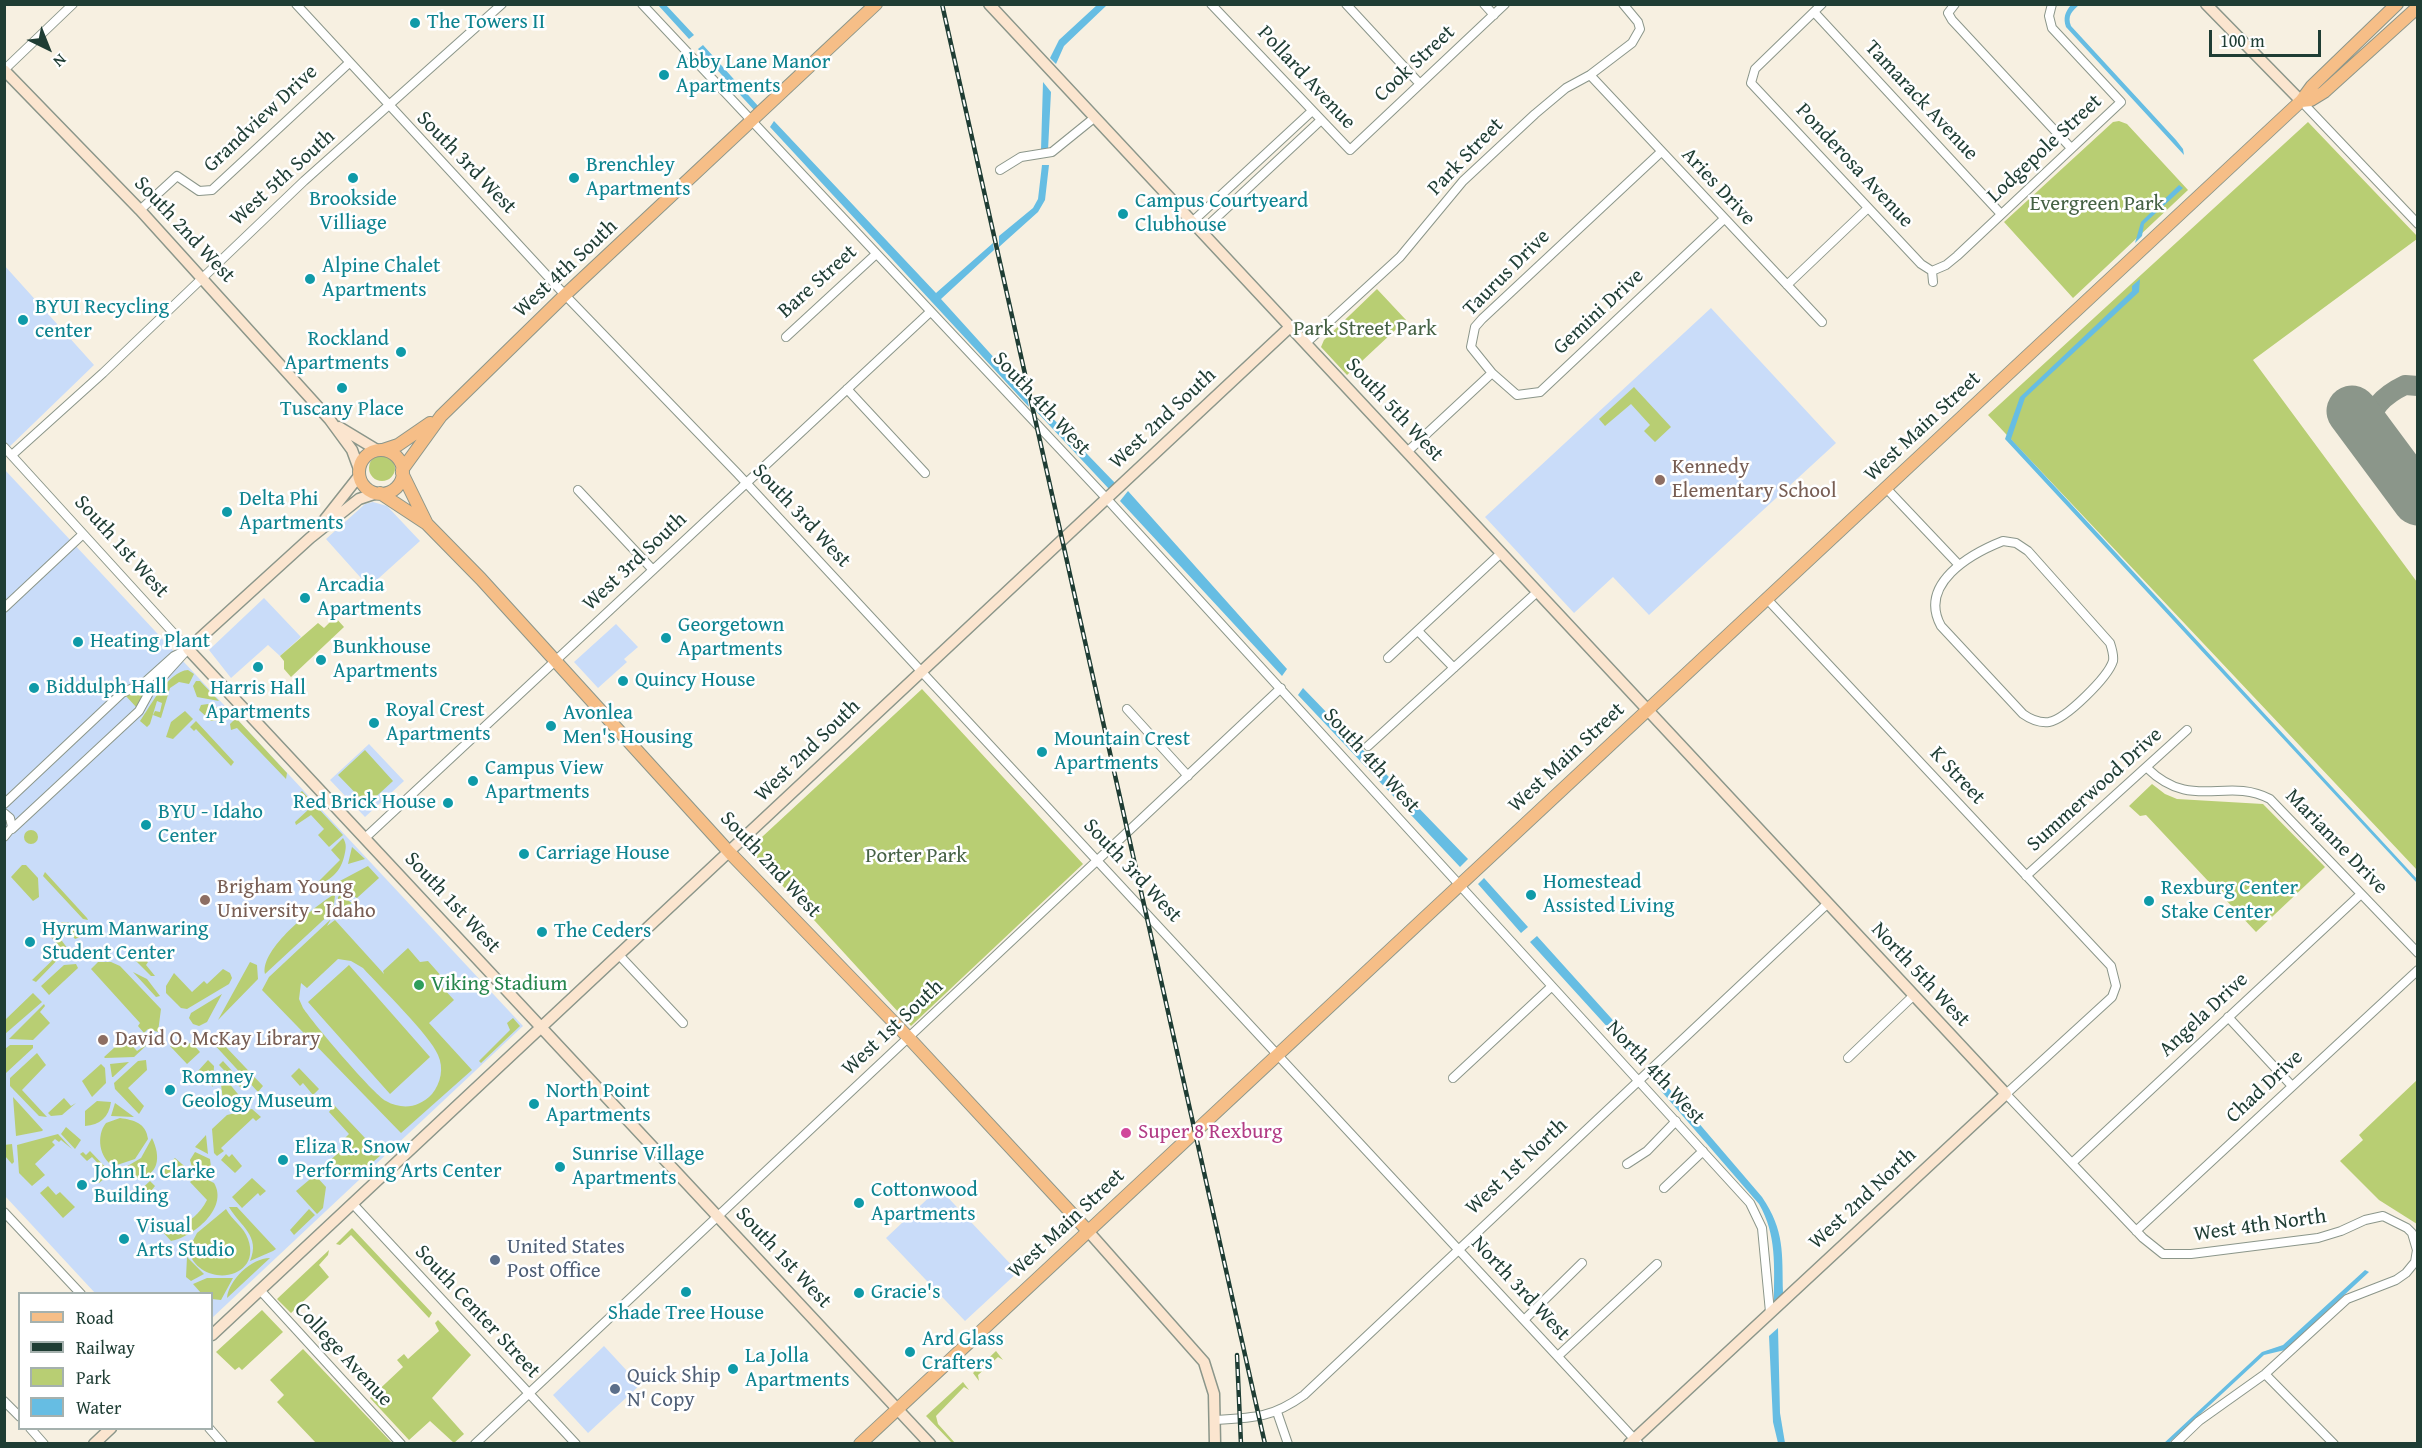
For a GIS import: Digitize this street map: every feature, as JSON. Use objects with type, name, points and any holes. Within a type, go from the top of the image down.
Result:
[{"type":"main road","name":"West 4th South","points":[[380,450],[405,441],[441,416],[565,295],[753,123],[876,4]]},
{"type":"main road","name":"West Main Street","points":[[860,1443],[2301,101],[2312,86],[2397,4]]},
{"type":"main road","name":"West Main Street","points":[[2301,101],[2324,92],[2418,7]]},
{"type":"main road","name":"West 4th South","points":[[402,471],[441,416]]},
{"type":"main road","points":[[380,450],[398,459],[402,471],[395,487],[379,493],[366,487],[359,472],[365,457],[380,450]]},
{"type":"main road","name":"South 2nd West","points":[[402,471],[427,524]]},
{"type":"main road","name":"South 2nd West","points":[[379,493],[427,524],[556,660],[730,852],[908,1037],[1088,1231]]},
{"type":"street","points":[[4,70],[73,4]]},
{"type":"street","name":"South 3rd West","points":[[296,4],[389,108],[565,295],[747,483],[1278,1054]]},
{"type":"street","name":"West 5th South","points":[[12,455],[103,373],[304,181],[389,108],[502,4]]},
{"type":"street","name":"South 4th West","points":[[642,4],[929,313],[1107,499],[1460,884]]},
{"type":"street","name":"South 5th West","points":[[989,4],[1647,710]]},
{"type":"street","name":"Pollard Avenue","points":[[1211,4],[1350,150]]},
{"type":"street","points":[[1346,4],[1420,84]]},
{"type":"street","points":[[1484,4],[1494,15]]},
{"type":"street","name":"Cook Street","points":[[1350,150],[1504,4]]},
{"type":"street","name":"Park Street","points":[[1306,344],[1400,256],[1463,181],[1535,114],[1566,88],[1590,75],[1632,43],[1639,34],[1638,22],[1623,4]]},
{"type":"street","points":[[1814,12],[1822,4]]},
{"type":"street","points":[[1955,4],[1948,13],[1952,20],[2071,148]]},
{"type":"street","name":"Lodgepole Street","points":[[1932,272],[1946,265],[2121,102],[2052,28],[2049,16],[2052,4]]},
{"type":"street","points":[[2206,4],[2418,224]]},
{"type":"street","name":"Ponderosa Avenue","points":[[1814,12],[1755,69],[1751,83],[1921,264],[1932,272]]},
{"type":"street","name":"Tamarack Avenue","points":[[1814,12],[2001,214]]},
{"type":"street","name":"Grandview Drive","points":[[140,210],[177,176],[199,191],[212,190],[349,63]]},
{"type":"street","name":"South 2nd West","points":[[4,70],[140,210],[330,420],[352,450],[359,472]]},
{"type":"street","name":"Aries Drive","points":[[1590,75],[1822,322]]},
{"type":"street","points":[[1192,222],[1312,111]]},
{"type":"street","points":[[1000,170],[1021,157],[1052,152],[1094,117]]},
{"type":"street","points":[[1201,232],[1321,120]]},
{"type":"street","name":"Taurus Drive","points":[[1492,373],[1471,347],[1475,327],[1661,152]]},
{"type":"street","points":[[1787,285],[1868,208]]},
{"type":"street","name":"Gemini Drive","points":[[1492,373],[1517,395],[1540,392],[1724,219]]},
{"type":"street","name":"Bare Street","points":[[786,337],[875,255]]},
{"type":"street","points":[[1932,272],[1933,282]]},
{"type":"street","name":"West 3rd South","points":[[365,838],[929,313]]},
{"type":"street","name":"West 2nd South","points":[[213,1334],[620,956],[921,670],[1290,327]]},
{"type":"street","points":[[1407,452],[1492,373]]},
{"type":"street","points":[[847,389],[926,473]]},
{"type":"street","name":"South 2nd West","points":[[330,420],[380,450]]},
{"type":"street","name":"South 1st West","points":[[4,447],[188,649],[930,1443]]},
{"type":"street","points":[[310,538],[359,472]]},
{"type":"street","points":[[1886,488],[1958,564]]},
{"type":"street","points":[[578,490],[653,570]]},
{"type":"street","points":[[4,837],[139,711],[150,691],[188,649],[310,538],[359,499],[379,493]]},
{"type":"street","points":[[4,608],[83,534]]},
{"type":"street","points":[[2003,541],[2016,543],[2028,551],[2110,643],[2114,659],[2112,665],[2088,693],[2067,711],[2048,722],[2030,719],[1936,618],[1935,595],[1958,564],[2003,541]]},
{"type":"street","points":[[1388,658],[1500,554]]},
{"type":"street","points":[[1368,746],[1536,592]]},
{"type":"street","name":"K Street","points":[[1767,599],[2103,955],[2111,966],[2116,981]]},
{"type":"street","points":[[1418,631],[1454,668]]},
{"type":"street","points":[[4,804],[122,693],[144,683],[174,656],[188,649]]},
{"type":"street","name":"West 1st South","points":[[475,1443],[1281,688]]},
{"type":"street","points":[[1127,710],[1188,776]]},
{"type":"street","name":"North 5th West","points":[[1647,710],[2136,1231],[2158,1252],[2172,1255]]},
{"type":"street","name":"Summerwood Drive","points":[[2026,876],[2187,730]]},
{"type":"street","name":"Marianne Drive","points":[[2147,768],[2164,783],[2183,790],[2248,792],[2270,799],[2418,953]]},
{"type":"street","points":[[4,813],[10,818],[12,829]]},
{"type":"street","name":"North 4th West","points":[[1460,884],[1551,987],[1750,1203],[1760,1222],[1770,1312]]},
{"type":"street","name":"Angela Drive","points":[[2072,1163],[2361,894]]},
{"type":"street","name":"West 1st North","points":[[1215,1420],[1263,1417],[1277,1412],[1312,1388],[1458,1248],[1827,904]]},
{"type":"street","points":[[620,956],[683,1023]]},
{"type":"street","name":"Chad Drive","points":[[2136,1231],[2418,970]]},
{"type":"street","name":"West 2nd North","points":[[1634,1442],[1770,1312],[2112,997],[2116,981]]},
{"type":"street","points":[[1453,1078],[1551,987]]},
{"type":"street","points":[[1848,1058],[1913,996]]},
{"type":"street","points":[[2228,1017],[2292,1086]]},
{"type":"street","name":"North 3rd West","points":[[1278,1054],[1558,1356],[1634,1442]]},
{"type":"street","points":[[1627,1164],[1647,1151],[1676,1121]]},
{"type":"street","points":[[1664,1188],[1704,1152]]},
{"type":"street","name":"South Center Street","points":[[353,1204],[576,1443]]},
{"type":"street","points":[[4,1212],[80,1292]]},
{"type":"street","name":"West 4th North","points":[[2172,1255],[2318,1238],[2341,1232],[2365,1220],[2383,1216],[2400,1222],[2412,1233],[2417,1256],[2406,1273],[2396,1280],[2347,1299],[2265,1374],[2199,1421],[2175,1443]]},
{"type":"street","points":[[1088,1231],[1190,1344],[1209,1372],[1215,1420],[1215,1443]]},
{"type":"street","points":[[1524,1320],[1582,1263]]},
{"type":"street","points":[[1558,1356],[1657,1264]]},
{"type":"street","name":"College Avenue","points":[[260,1290],[401,1443]]},
{"type":"street","points":[[2265,1374],[2334,1443]]},
{"type":"street","points":[[4,1401],[18,1415]]},
{"type":"street","points":[[1277,1412],[1288,1443]]},
{"type":"street","points":[[32,1430],[44,1443]]},
{"type":"street","points":[[94,1443],[109,1430]]},
{"type":"street","points":[[211,1430],[223,1443]]},
{"type":"shaded area","points":[[4,265],[94,365],[5,451],[4,451]]},
{"type":"shaded area","name":"Kennedy Elementary School","points":[[1711,308],[1836,443],[1649,615],[1613,577],[1574,613],[1485,517]]},
{"type":"shaded area","name":"Brigham Young University - Idaho","points":[[5,470],[523,1026],[213,1317],[213,1292],[94,1292],[5,1196]]},
{"type":"shaded area","points":[[373,502],[387,506],[420,541],[369,587],[326,539],[365,504]]},
{"type":"shaded area","points":[[264,598],[301,637],[280,656],[268,645],[231,678],[209,650]]},
{"type":"shaded area","points":[[616,624],[638,647],[624,659],[627,662],[598,688],[574,662]]},
{"type":"shaded area","name":"Brigham Young University - Idaho","points":[[369,744],[404,781],[365,817],[330,780]]},
{"type":"shaded area","points":[[939,1188],[1018,1272],[965,1321],[886,1238]]},
{"type":"shaded area","points":[[604,1346],[640,1385],[588,1433],[553,1395]]},
{"type":"green space","name":"Evergreen Park","points":[[2119,121],[2127,124],[2188,190],[2073,298],[2004,222],[2113,122]]},
{"type":"green space","points":[[2308,122],[2417,236],[2417,239],[2253,360],[2417,582],[2417,870],[1988,415]]},
{"type":"green space","name":"Park Street Park","points":[[1377,289],[1406,320],[1347,375],[1321,347],[1324,340]]},
{"type":"green space","points":[[1634,387],[1671,427],[1655,442],[1644,431],[1650,425],[1631,404],[1605,426],[1599,419]]},
{"type":"green space","points":[[382,455],[391,459],[395,468],[391,477],[382,481],[373,477],[369,468],[373,459]]},
{"type":"green space","points":[[335,617],[344,627],[291,677],[284,669],[284,661],[280,656],[318,623],[324,628]]},
{"type":"green space","points":[[188,670],[194,674],[189,684],[179,682],[170,688],[161,718],[153,715],[155,711],[160,712],[162,703],[157,701],[147,727],[140,721],[160,691],[173,676]]},
{"type":"green space","points":[[196,681],[200,681],[219,701],[197,697],[193,686]]},
{"type":"green space","points":[[149,683],[151,685],[137,708],[125,695]]},
{"type":"green space","name":"Porter Park","points":[[922,689],[1083,864],[911,1026],[749,849]]},
{"type":"green space","points":[[208,704],[228,711],[218,720],[211,721],[199,710],[201,705]]},
{"type":"green space","points":[[185,711],[193,719],[173,739],[166,737],[171,722]]},
{"type":"green space","points":[[236,718],[287,773],[286,779],[237,728],[231,730],[230,724]]},
{"type":"green space","points":[[196,721],[234,762],[231,766],[196,729],[194,731],[190,727]]},
{"type":"green space","points":[[365,750],[393,781],[367,805],[338,775]]},
{"type":"green space","points":[[2152,784],[2165,794],[2177,799],[2263,804],[2325,867],[2256,932],[2146,815],[2140,816],[2129,806]]},
{"type":"green space","points":[[302,791],[343,835],[329,847],[318,835],[324,829],[311,815],[296,825],[295,822],[309,809],[296,796]]},
{"type":"green space","points":[[31,830],[36,832],[38,837],[36,842],[31,844],[26,842],[24,837],[26,832]]},
{"type":"green space","points":[[343,838],[346,849],[339,869],[328,880],[311,889],[340,860],[331,850]]},
{"type":"green space","points":[[352,847],[365,859],[348,864]]},
{"type":"green space","points":[[22,865],[26,865],[38,878],[39,897],[33,901],[11,877]]},
{"type":"green space","points":[[368,866],[379,878],[357,898],[340,889],[338,882]]},
{"type":"green space","points":[[45,872],[88,920],[83,919],[43,876]]},
{"type":"green space","points":[[333,895],[335,896],[333,911],[265,974],[266,964],[279,941],[301,919]]},
{"type":"green space","points":[[340,895],[352,903],[338,916],[338,897]]},
{"type":"green space","points":[[331,919],[327,926],[335,920],[384,974],[383,971],[408,948],[420,962],[428,961],[443,978],[442,987],[454,1000],[429,1023],[472,1070],[401,1133],[262,990],[269,977]],"holes":[[[338,959],[351,961],[363,968],[404,1011],[438,1055],[441,1070],[435,1090],[427,1099],[416,1105],[398,1106],[379,1096],[343,1058],[303,1008],[299,999],[301,983],[307,988]]]},
{"type":"green space","points":[[61,922],[81,924],[86,929],[85,935],[75,939]]},
{"type":"green space","points":[[53,929],[68,949],[36,982],[32,980],[63,950],[48,934]]},
{"type":"green space","points":[[132,947],[148,962],[146,965],[155,976],[151,976],[130,955]]},
{"type":"green space","points":[[98,962],[111,962],[120,966],[161,1009],[158,1032],[148,1029],[144,1033],[138,1026],[140,1023],[91,969]]},
{"type":"green space","points":[[250,962],[257,965],[258,979],[218,1020]]},
{"type":"green space","points":[[76,964],[78,968],[49,995],[41,986],[64,965]]},
{"type":"green space","points":[[349,965],[430,1057],[390,1094],[308,1002]]},
{"type":"green space","points":[[223,969],[230,973],[232,978],[229,984],[187,1009],[181,1008],[166,993],[166,986],[174,973],[192,992],[204,981],[207,984]]},
{"type":"green space","points":[[133,972],[147,979],[160,996],[156,997]]},
{"type":"green space","points":[[33,993],[42,1002],[5,1034],[5,1020]]},
{"type":"green space","points":[[222,994],[207,1022],[199,1026],[193,1024],[189,1018],[191,1013]]},
{"type":"green space","points":[[44,1004],[40,1012],[50,1023],[33,1040],[9,1039]]},
{"type":"green space","points":[[513,1018],[520,1026],[481,1063],[479,1061],[510,1030],[507,1023]]},
{"type":"green space","points":[[125,1038],[137,1051],[149,1043],[134,1057],[104,1057]]},
{"type":"green space","points":[[227,1039],[229,1041],[225,1046],[263,1086],[258,1092],[211,1041],[220,1045]]},
{"type":"green space","points":[[192,1043],[200,1052],[187,1064],[170,1046]]},
{"type":"green space","points":[[10,1045],[33,1045],[33,1048],[6,1073],[5,1049]]},
{"type":"green space","points":[[37,1053],[46,1065],[22,1090],[47,1117],[39,1116],[10,1086],[10,1078]]},
{"type":"green space","points":[[146,1060],[147,1070],[128,1088],[144,1106],[139,1114],[115,1089],[114,1083],[138,1061]]},
{"type":"green space","points":[[208,1060],[214,1066],[213,1087],[198,1071]]},
{"type":"green space","points":[[223,1061],[246,1086],[245,1089],[242,1089],[219,1065]]},
{"type":"green space","points":[[129,1062],[113,1077],[112,1077],[110,1064]]},
{"type":"green space","points":[[101,1064],[105,1068],[106,1083],[92,1097],[82,1081]]},
{"type":"green space","points":[[299,1068],[319,1089],[313,1095],[303,1083],[300,1086],[291,1076]]},
{"type":"green space","points":[[220,1076],[223,1076],[247,1105],[224,1109]]},
{"type":"green space","points":[[2417,1080],[2417,1224],[2379,1200],[2340,1161],[2363,1140],[2359,1135]]},
{"type":"green space","points":[[13,1097],[43,1130],[42,1131],[16,1136]]},
{"type":"green space","points":[[64,1098],[71,1106],[76,1103],[62,1115],[51,1116],[48,1113]]},
{"type":"green space","points":[[97,1101],[111,1102],[108,1112],[99,1122],[85,1126],[85,1111]]},
{"type":"green space","points":[[115,1103],[134,1117],[111,1116]]},
{"type":"green space","points":[[334,1105],[381,1155],[358,1175],[334,1175],[325,1165],[348,1144],[344,1139],[349,1134],[329,1112]]},
{"type":"green space","points":[[252,1109],[261,1117],[256,1121],[253,1118],[221,1148],[224,1151],[217,1156],[214,1153],[212,1129],[227,1115]]},
{"type":"green space","points":[[120,1118],[142,1126],[148,1139],[135,1159],[114,1166],[105,1158],[100,1140],[106,1123]]},
{"type":"green space","points":[[66,1127],[81,1140],[75,1149],[61,1134]]},
{"type":"green space","points":[[58,1134],[72,1149],[61,1140],[59,1142],[55,1139],[52,1142],[55,1145],[35,1164],[45,1175],[32,1186],[19,1173],[17,1145]]},
{"type":"green space","points":[[206,1135],[208,1154],[195,1147]]},
{"type":"green space","points":[[152,1138],[157,1159],[156,1165],[149,1174],[134,1178],[119,1171],[141,1158]]},
{"type":"green space","points":[[12,1144],[14,1162],[12,1164],[5,1156],[4,1145]]},
{"type":"green space","points":[[90,1151],[111,1173],[99,1183],[96,1179],[105,1171],[92,1157],[87,1161],[80,1154],[83,1152],[86,1155]]},
{"type":"green space","points":[[195,1152],[210,1159],[211,1167],[208,1172],[192,1167],[190,1160]]},
{"type":"green space","points":[[226,1154],[229,1157],[232,1154],[242,1166],[235,1173],[221,1160]]},
{"type":"green space","points":[[175,1158],[189,1170],[186,1173],[188,1176],[186,1178],[177,1168],[163,1179],[160,1172]]},
{"type":"green space","points":[[198,1175],[214,1183],[217,1202],[213,1211],[198,1227],[189,1234],[171,1241],[162,1231],[166,1223],[175,1229],[197,1213],[207,1200],[190,1182]]},
{"type":"green space","points":[[315,1175],[326,1187],[323,1208],[317,1214],[296,1191]]},
{"type":"green space","points":[[252,1178],[266,1191],[260,1196],[258,1193],[242,1208],[232,1197]]},
{"type":"green space","points":[[150,1181],[155,1186],[144,1200],[137,1193]]},
{"type":"green space","points":[[48,1186],[56,1195],[60,1192],[75,1207],[63,1218],[40,1193]]},
{"type":"green space","points":[[229,1207],[237,1207],[276,1249],[250,1261],[253,1252],[251,1238]]},
{"type":"green space","points":[[226,1209],[246,1235],[250,1253],[247,1264],[239,1271],[228,1275],[216,1275],[205,1271],[195,1263],[188,1250],[197,1233]]},
{"type":"green space","points":[[309,1209],[315,1215],[294,1235],[290,1230]]},
{"type":"green space","points":[[352,1228],[432,1313],[429,1318],[351,1235],[340,1245],[336,1244]]},
{"type":"green space","points":[[329,1250],[328,1255],[319,1265],[329,1277],[291,1313],[277,1299]]},
{"type":"green space","points":[[187,1257],[204,1274],[191,1281],[186,1277]]},
{"type":"green space","points":[[270,1258],[227,1298],[232,1284],[242,1271],[256,1262]]},
{"type":"green space","points":[[207,1278],[233,1278],[221,1300],[213,1299],[213,1292],[200,1292],[193,1284]]},
{"type":"green space","points":[[262,1310],[283,1332],[242,1370],[239,1367],[235,1370],[216,1352]]},
{"type":"green space","points":[[438,1320],[471,1355],[432,1398],[464,1434],[454,1443],[430,1421],[409,1440],[370,1398],[403,1367],[397,1360],[404,1354],[408,1359],[439,1331],[435,1323]]},
{"type":"green space","points":[[303,1349],[392,1443],[316,1443],[277,1402],[284,1395],[270,1380]]},
{"type":"green space","points":[[996,1351],[1003,1360],[998,1357],[978,1375],[979,1381],[973,1373]]},
{"type":"green space","points":[[963,1382],[969,1390],[964,1387],[936,1416],[938,1424],[955,1443],[952,1443],[926,1416]]},
{"type":"water","points":[[658,5],[666,5],[694,35],[689,39]]},
{"type":"water","points":[[1097,5],[1107,5],[1064,46],[1056,64],[1050,58],[1059,40]]},
{"type":"water","points":[[2071,5],[2079,5],[2071,14],[2071,26],[2176,140],[2183,149],[2184,155],[2066,27],[2065,15]]},
{"type":"water","points":[[703,45],[759,107],[755,111],[698,49]]},
{"type":"water","points":[[1043,82],[1051,92],[1048,150],[1041,150]]},
{"type":"water","points":[[774,121],[936,293],[993,243],[994,250],[941,299],[1026,393],[1029,407],[770,127]]},
{"type":"water","points":[[1042,165],[1049,165],[1045,200],[1038,212],[999,247],[999,236],[1033,208],[1038,199]]},
{"type":"water","points":[[2179,185],[2183,188],[2144,224],[2142,236],[2135,243],[2141,222]]},
{"type":"water","points":[[2140,279],[2139,292],[2025,398],[2011,439],[2417,879],[2417,883],[2005,439],[2020,397],[2132,291],[2132,286]]},
{"type":"water","points":[[1035,400],[1115,483],[1109,489],[1036,411]]},
{"type":"water","points":[[1128,491],[1287,669],[1282,676],[1120,501]]},
{"type":"water","points":[[1303,688],[1468,859],[1460,867],[1298,695]]},
{"type":"water","points":[[1484,878],[1528,927],[1521,933],[1478,884]]},
{"type":"water","points":[[1537,936],[1648,1059],[1641,1064],[1530,942]]},
{"type":"water","points":[[1661,1079],[1762,1197],[1769,1209],[1775,1221],[1782,1254],[1783,1293],[1774,1301],[1772,1239],[1759,1204],[1656,1085]]},
{"type":"water","points":[[2365,1270],[2369,1272],[2285,1350],[2264,1355],[2169,1443],[2163,1444],[2262,1352],[2283,1345]]},
{"type":"water","points":[[1778,1328],[1780,1413],[1785,1443],[1778,1443],[1773,1422],[1769,1336]]},
{"type":"taxiway","points":[[2370,435],[2371,418],[2378,405],[2405,385],[2418,386]]},
{"type":"runway","points":[[2352,411],[2418,500]]},
{"type":"railway","points":[[942,4],[1265,1444]]},
{"type":"railway","points":[[1237,1355],[1241,1444]]},
{"type":"place","name":"The Towers II","points":[[415,23]]},
{"type":"place","name":"Abby Lane Manor Apartments","points":[[664,75]]},
{"type":"place","name":"Brookside Villiage","points":[[353,178]]},
{"type":"place","name":"Brenchley Apartments","points":[[574,178]]},
{"type":"place","name":"Campus Courtyeard Clubhouse","points":[[1123,214]]},
{"type":"place","name":"Alpine Chalet Apartments","points":[[310,279]]},
{"type":"place","name":"BYUI Recycling center","points":[[23,320]]},
{"type":"place","name":"Rockland Apartments","points":[[401,352]]},
{"type":"place","name":"Tuscany Place","points":[[342,388]]},
{"type":"place","name":"Kennedy Elementary School","points":[[1660,480]]},
{"type":"place","name":"Delta Phi Apartments","points":[[227,512]]},
{"type":"place","name":"Arcadia Apartments","points":[[305,598]]},
{"type":"place","name":"Georgetown Apartments","points":[[666,638]]},
{"type":"place","name":"Heating Plant","points":[[78,642]]},
{"type":"place","name":"Bunkhouse Apartments","points":[[321,660]]},
{"type":"place","name":"Harris Hall Apartments","points":[[258,667]]},
{"type":"place","name":"Quincy House","points":[[623,681]]},
{"type":"place","name":"Biddulph Hall","points":[[34,688]]},
{"type":"place","name":"Royal Crest Apartments","points":[[374,723]]},
{"type":"place","name":"Avonlea Men's Housing","points":[[551,726]]},
{"type":"place","name":"Mountain Crest Apartments","points":[[1042,752]]},
{"type":"place","name":"Campus View Apartments","points":[[473,781]]},
{"type":"place","name":"Red Brick House","points":[[448,803]]},
{"type":"place","name":"BYU - Idaho Center","points":[[146,825]]},
{"type":"place","name":"Carriage House","points":[[524,854]]},
{"type":"place","name":"Homestead Assisted Living","points":[[1531,895]]},
{"type":"place","name":"Brigham Young University - Idaho","points":[[205,900]]},
{"type":"place","name":"Rexburg Center Stake Center","points":[[2149,901]]},
{"type":"place","name":"The Ceders","points":[[542,932]]},
{"type":"place","name":"Hyrum Manwaring Student Center","points":[[30,942]]},
{"type":"place","name":"Viking Stadium","points":[[419,985]]},
{"type":"place","name":"David O. McKay Library","points":[[103,1040]]},
{"type":"place","name":"Romney Geology Museum","points":[[170,1090]]},
{"type":"place","name":"North Point Apartments","points":[[534,1104]]},
{"type":"place","name":"Super 8 Rexburg","points":[[1126,1133]]},
{"type":"place","name":"Eliza R. Snow Performing Arts Center","points":[[283,1160]]},
{"type":"place","name":"Sunrise Village Apartments","points":[[560,1167]]},
{"type":"place","name":"John L. Clarke Building","points":[[82,1185]]},
{"type":"place","name":"Cottonwood Apartments","points":[[859,1203]]},
{"type":"place","name":"Visual Arts Studio","points":[[124,1239]]},
{"type":"place","name":"United States Post Office","points":[[495,1260]]},
{"type":"place","name":"Shade Tree House","points":[[686,1292]]},
{"type":"place","name":"Gracie's","points":[[859,1293]]},
{"type":"place","name":"Ard Glass Crafters","points":[[910,1352]]},
{"type":"place","name":"La Jolla Apartments","points":[[733,1369]]},
{"type":"place","name":"Quick Ship N' Copy","points":[[615,1389]]}]
